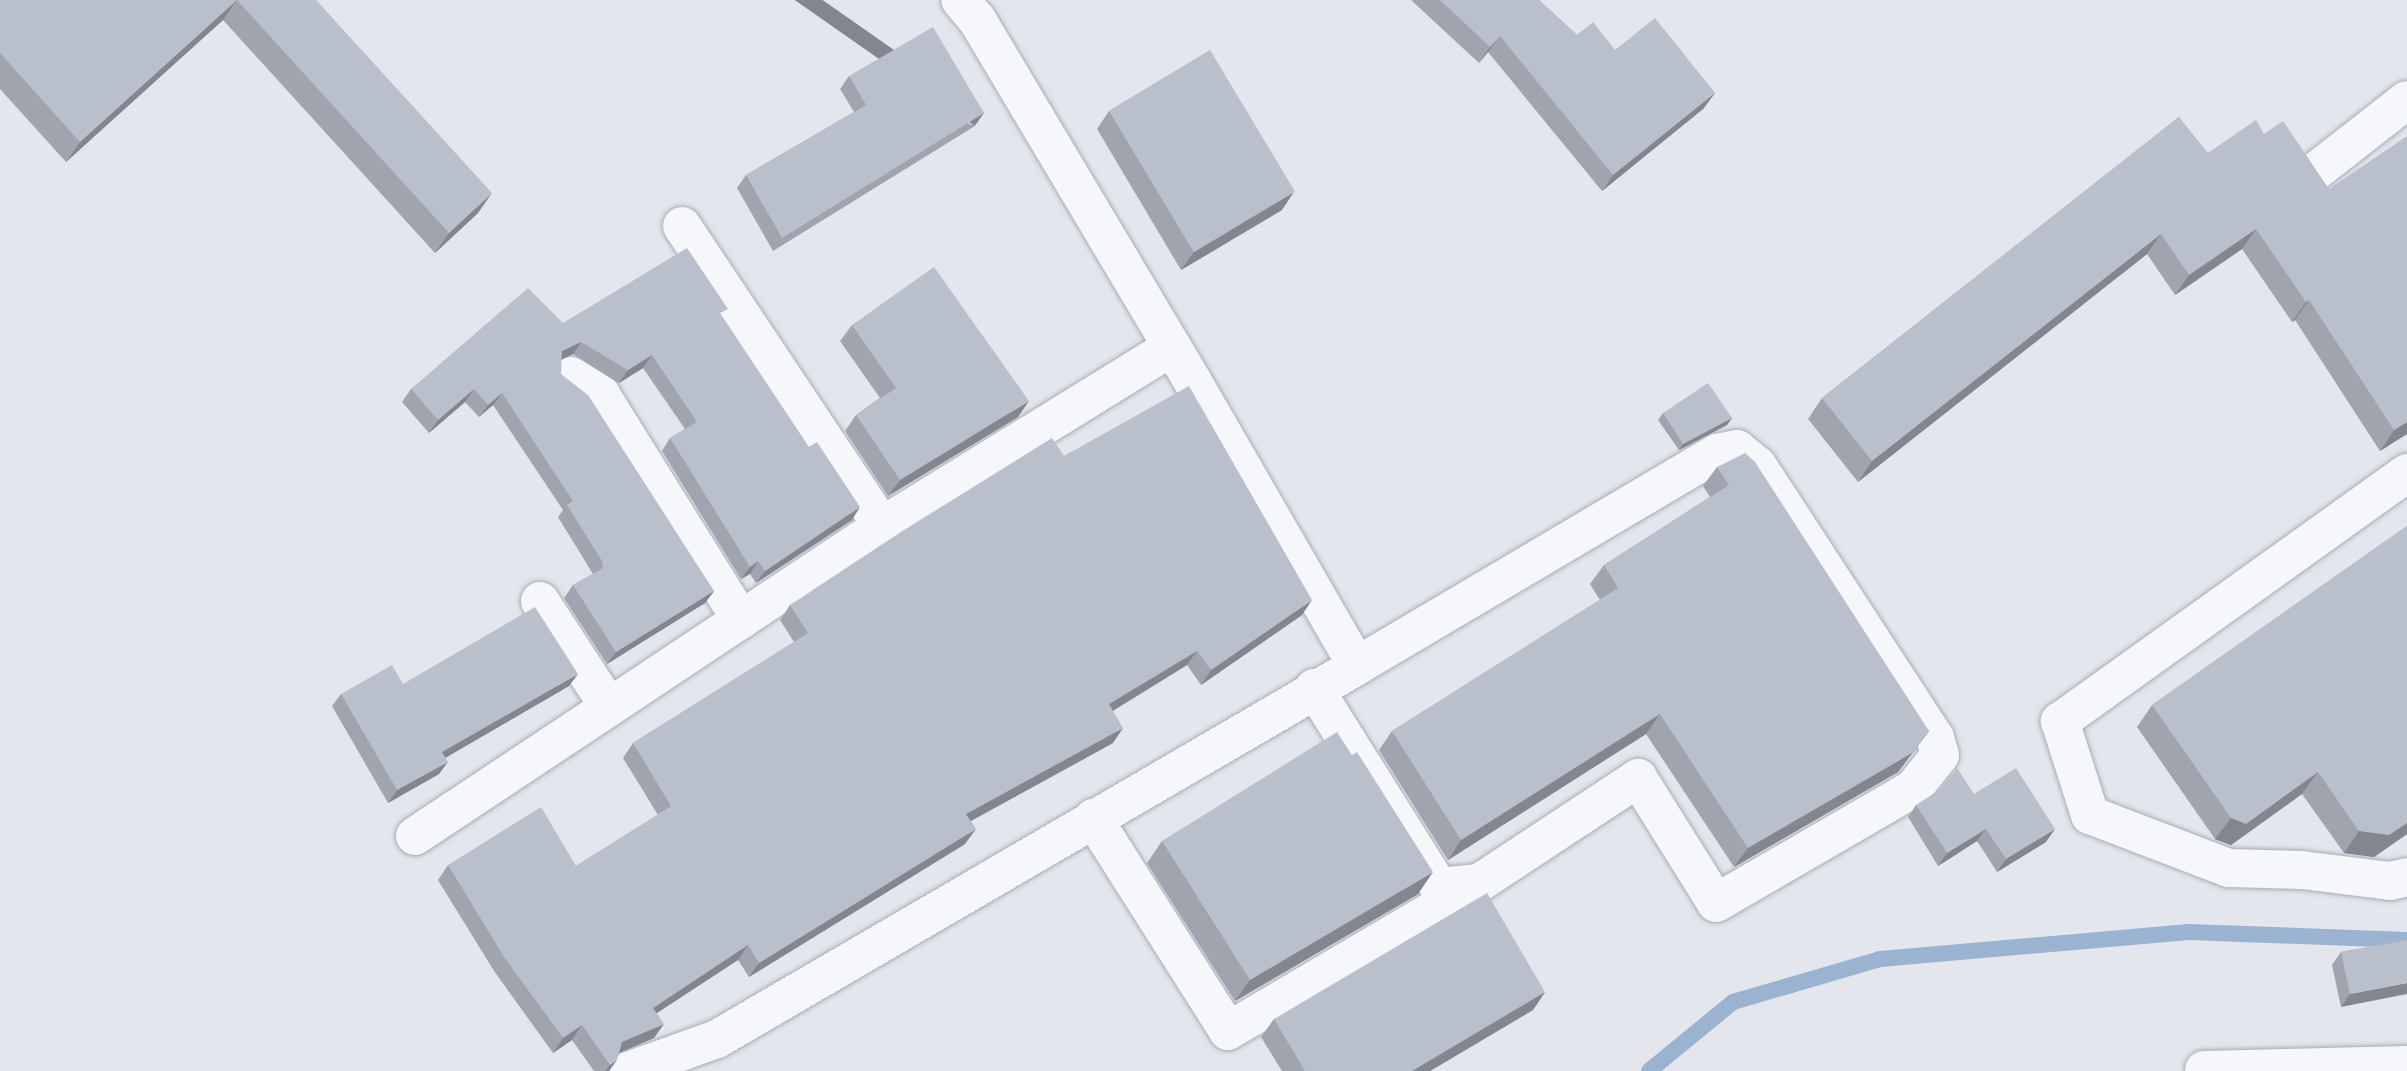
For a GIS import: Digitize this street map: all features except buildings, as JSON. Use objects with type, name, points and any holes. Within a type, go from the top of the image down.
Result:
[{"type":"street","points":[[960,0],[976,20],[1172,347],[1357,666]]},
{"type":"street","points":[[2316,171],[2407,100]]},
{"type":"street","points":[[682,226],[882,526]]},
{"type":"street","points":[[415,836],[882,526],[1172,347]]},
{"type":"street","points":[[571,376],[601,395],[741,620]]},
{"type":"street","points":[[628,1071],[717,1039],[1314,688],[1357,666],[1717,453],[1737,449],[1758,467],[1935,738],[1940,755],[1913,789],[1716,903],[1638,778],[1479,883],[1228,1031],[1093,818]]},
{"type":"street","points":[[2407,473],[2060,721],[2090,815],[2229,868],[2302,870],[2390,881],[2407,877]]},
{"type":"street","points":[[540,601],[609,708]]},
{"type":"street","points":[[1314,688],[1439,887],[1479,883]]},
{"type":"street","points":[[2204,1070],[2407,1065]]},
{"type":"waterway","points":[[1649,1071],[1733,1002],[1880,959],[2189,932],[2407,940]]}]
